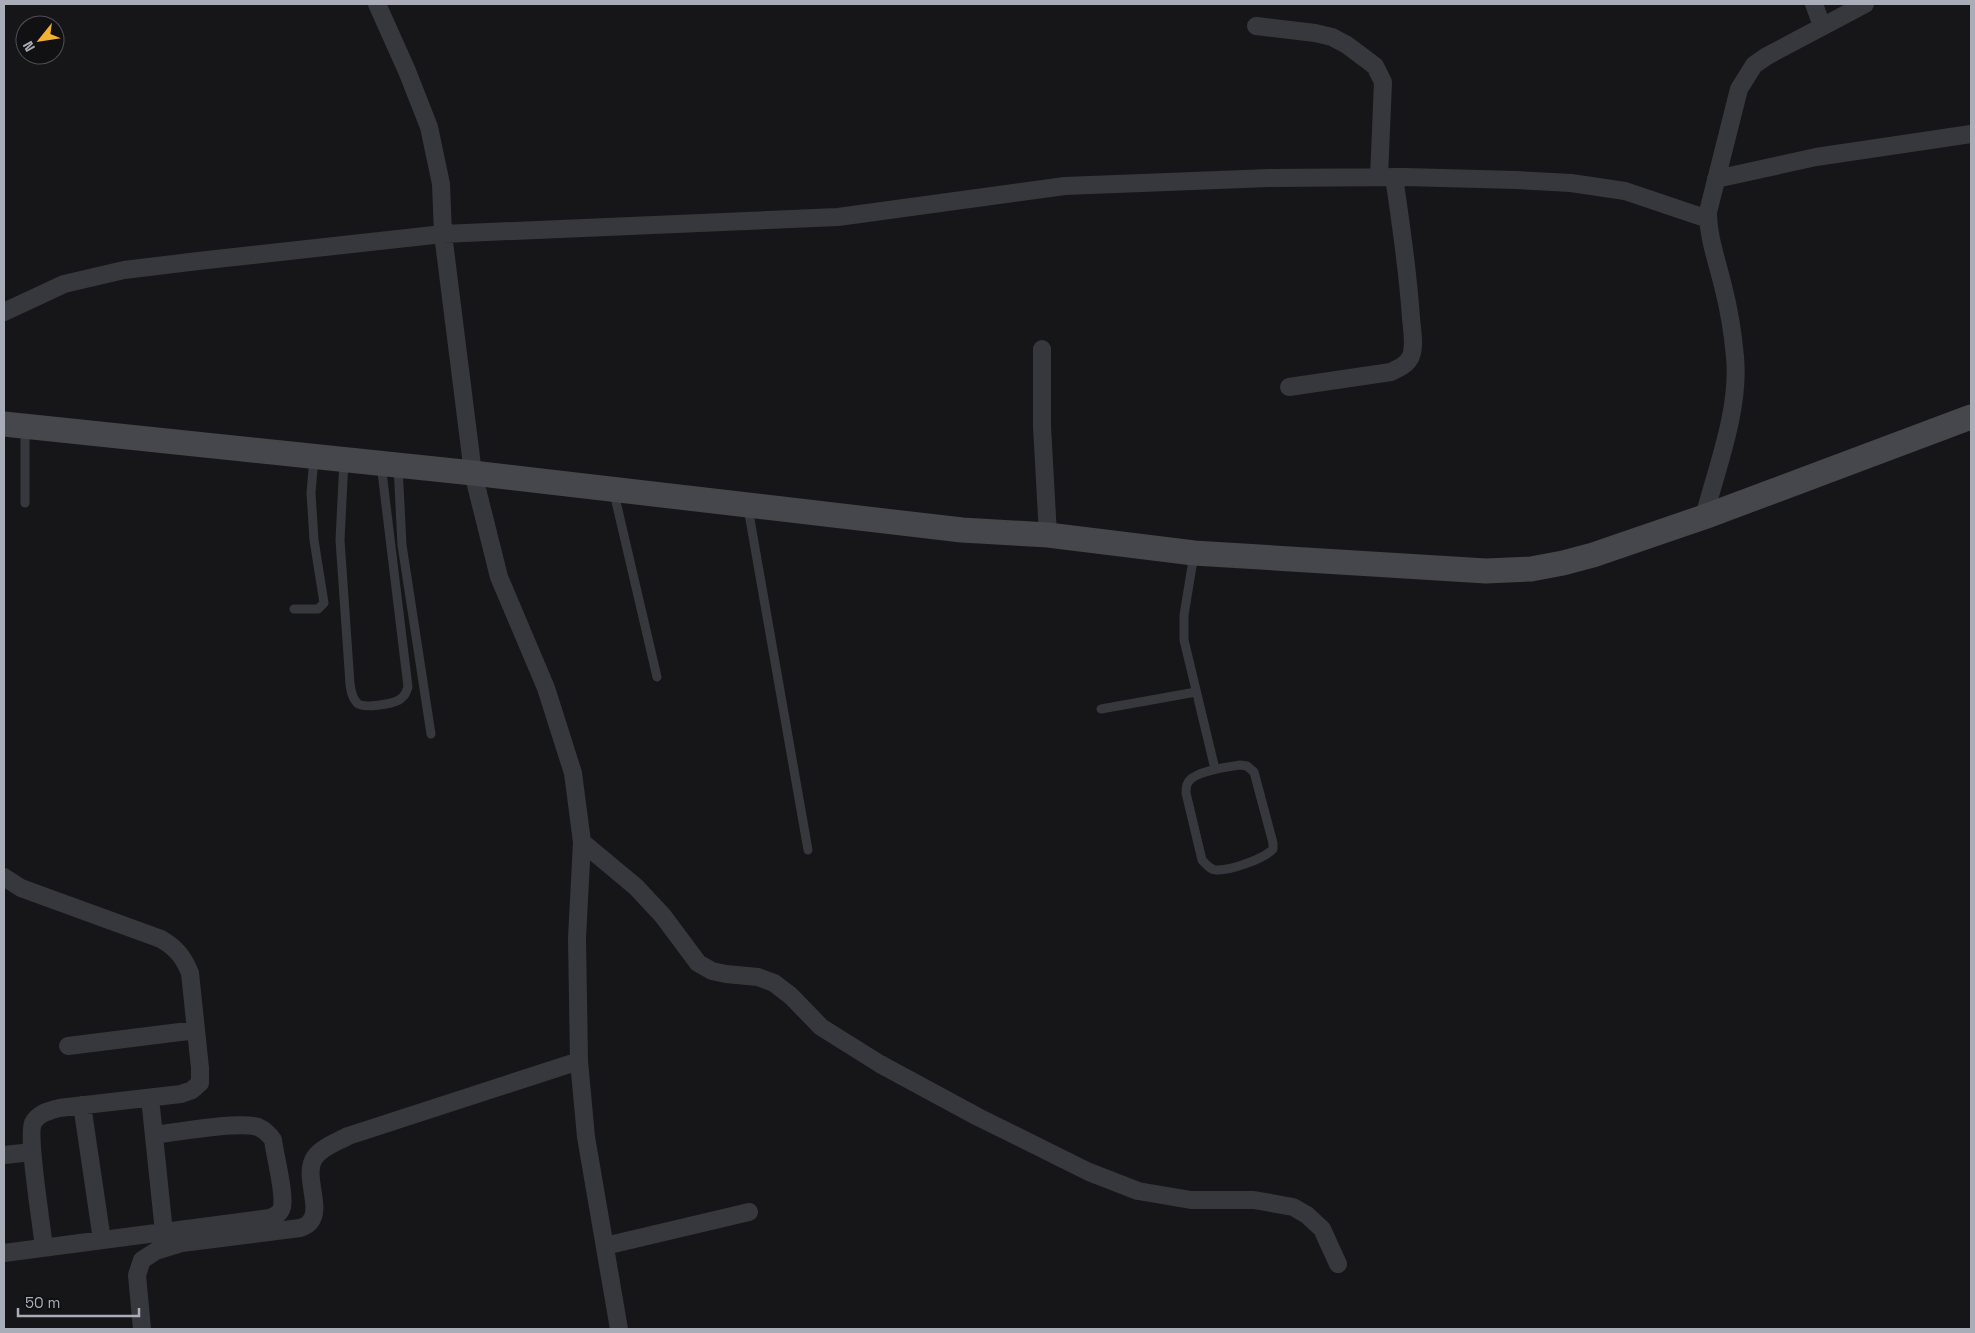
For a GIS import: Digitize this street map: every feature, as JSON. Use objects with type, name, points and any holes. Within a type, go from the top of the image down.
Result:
[{"type":"main road","points":[[14,425],[473,473],[962,530],[1048,535],[1194,553],[1486,570],[1531,568],[1563,563],[1593,555],[1704,517],[1971,417]]},
{"type":"street","points":[[377,4],[407,71],[429,127],[441,184],[443,234],[473,473],[499,578],[546,688],[573,773],[582,842],[577,938],[579,1061],[586,1137],[619,1329]]},
{"type":"street","points":[[1814,4],[1822,26]]},
{"type":"street","points":[[1704,517],[1731,413],[1736,378],[1731,329],[1708,212],[1739,89],[1754,65],[1767,56],[1865,4]]},
{"type":"street","points":[[1256,26],[1315,33],[1332,37],[1347,45],[1375,66],[1381,75],[1383,82],[1387,178],[1410,309],[1412,354],[1408,362],[1401,367],[1391,372],[1289,387]]},
{"type":"street","points":[[1716,179],[1816,157],[1971,134]]},
{"type":"street","points":[[4,312],[64,284],[124,270],[443,234],[838,217],[1065,186],[1269,178],[1516,180],[1602,187],[1625,191],[1708,219]]},
{"type":"street","points":[[1042,349],[1042,426],[1048,535]]},
{"type":"street","points":[[582,842],[636,887],[679,936],[698,963],[712,971],[758,977],[774,984],[791,996],[821,1027],[880,1064],[978,1117],[1089,1172],[1138,1191],[1191,1200],[1254,1200],[1293,1207],[1307,1215],[1322,1230],[1338,1264]]},
{"type":"street","points":[[4,877],[21,888],[161,939],[175,948],[184,959],[190,973],[200,1083],[192,1090],[181,1094],[82,1105],[44,1112],[36,1119],[32,1126],[32,1152],[44,1248]]},
{"type":"street","points":[[68,1046],[196,1030]]},
{"type":"street","points":[[142,1329],[137,1275],[142,1260],[156,1251],[182,1243],[300,1228],[310,1222],[314,1212],[310,1166],[315,1156],[326,1148],[348,1136],[579,1061]]},
{"type":"street","points":[[150,1098],[164,1232]]},
{"type":"street","points":[[82,1105],[102,1240]]},
{"type":"street","points":[[4,1253],[270,1218],[278,1214],[282,1208],[273,1140],[267,1132],[258,1127],[241,1125],[154,1135]]},
{"type":"street","points":[[4,1155],[32,1152]]},
{"type":"street","points":[[605,1246],[749,1212]]},
{"type":"lane","points":[[14,425],[25,504]]},
{"type":"lane","points":[[294,609],[318,609],[324,603],[314,540],[311,493],[314,457]]},
{"type":"lane","points":[[344,460],[340,540],[350,684],[352,696],[358,704],[364,707],[398,700],[406,694],[408,687],[390,464]]},
{"type":"lane","points":[[390,464],[431,734]]},
{"type":"lane","points":[[613,489],[657,677]]},
{"type":"lane","points":[[748,505],[808,850]]},
{"type":"lane","points":[[1194,553],[1184,615],[1184,640],[1215,770]]},
{"type":"lane","points":[[1101,709],[1196,692]]},
{"type":"lane","points":[[1247,766],[1254,772],[1273,843],[1273,849],[1268,855],[1255,861],[1218,870],[1210,868],[1202,860],[1186,793],[1187,782],[1193,777],[1215,770],[1247,766]]}]
